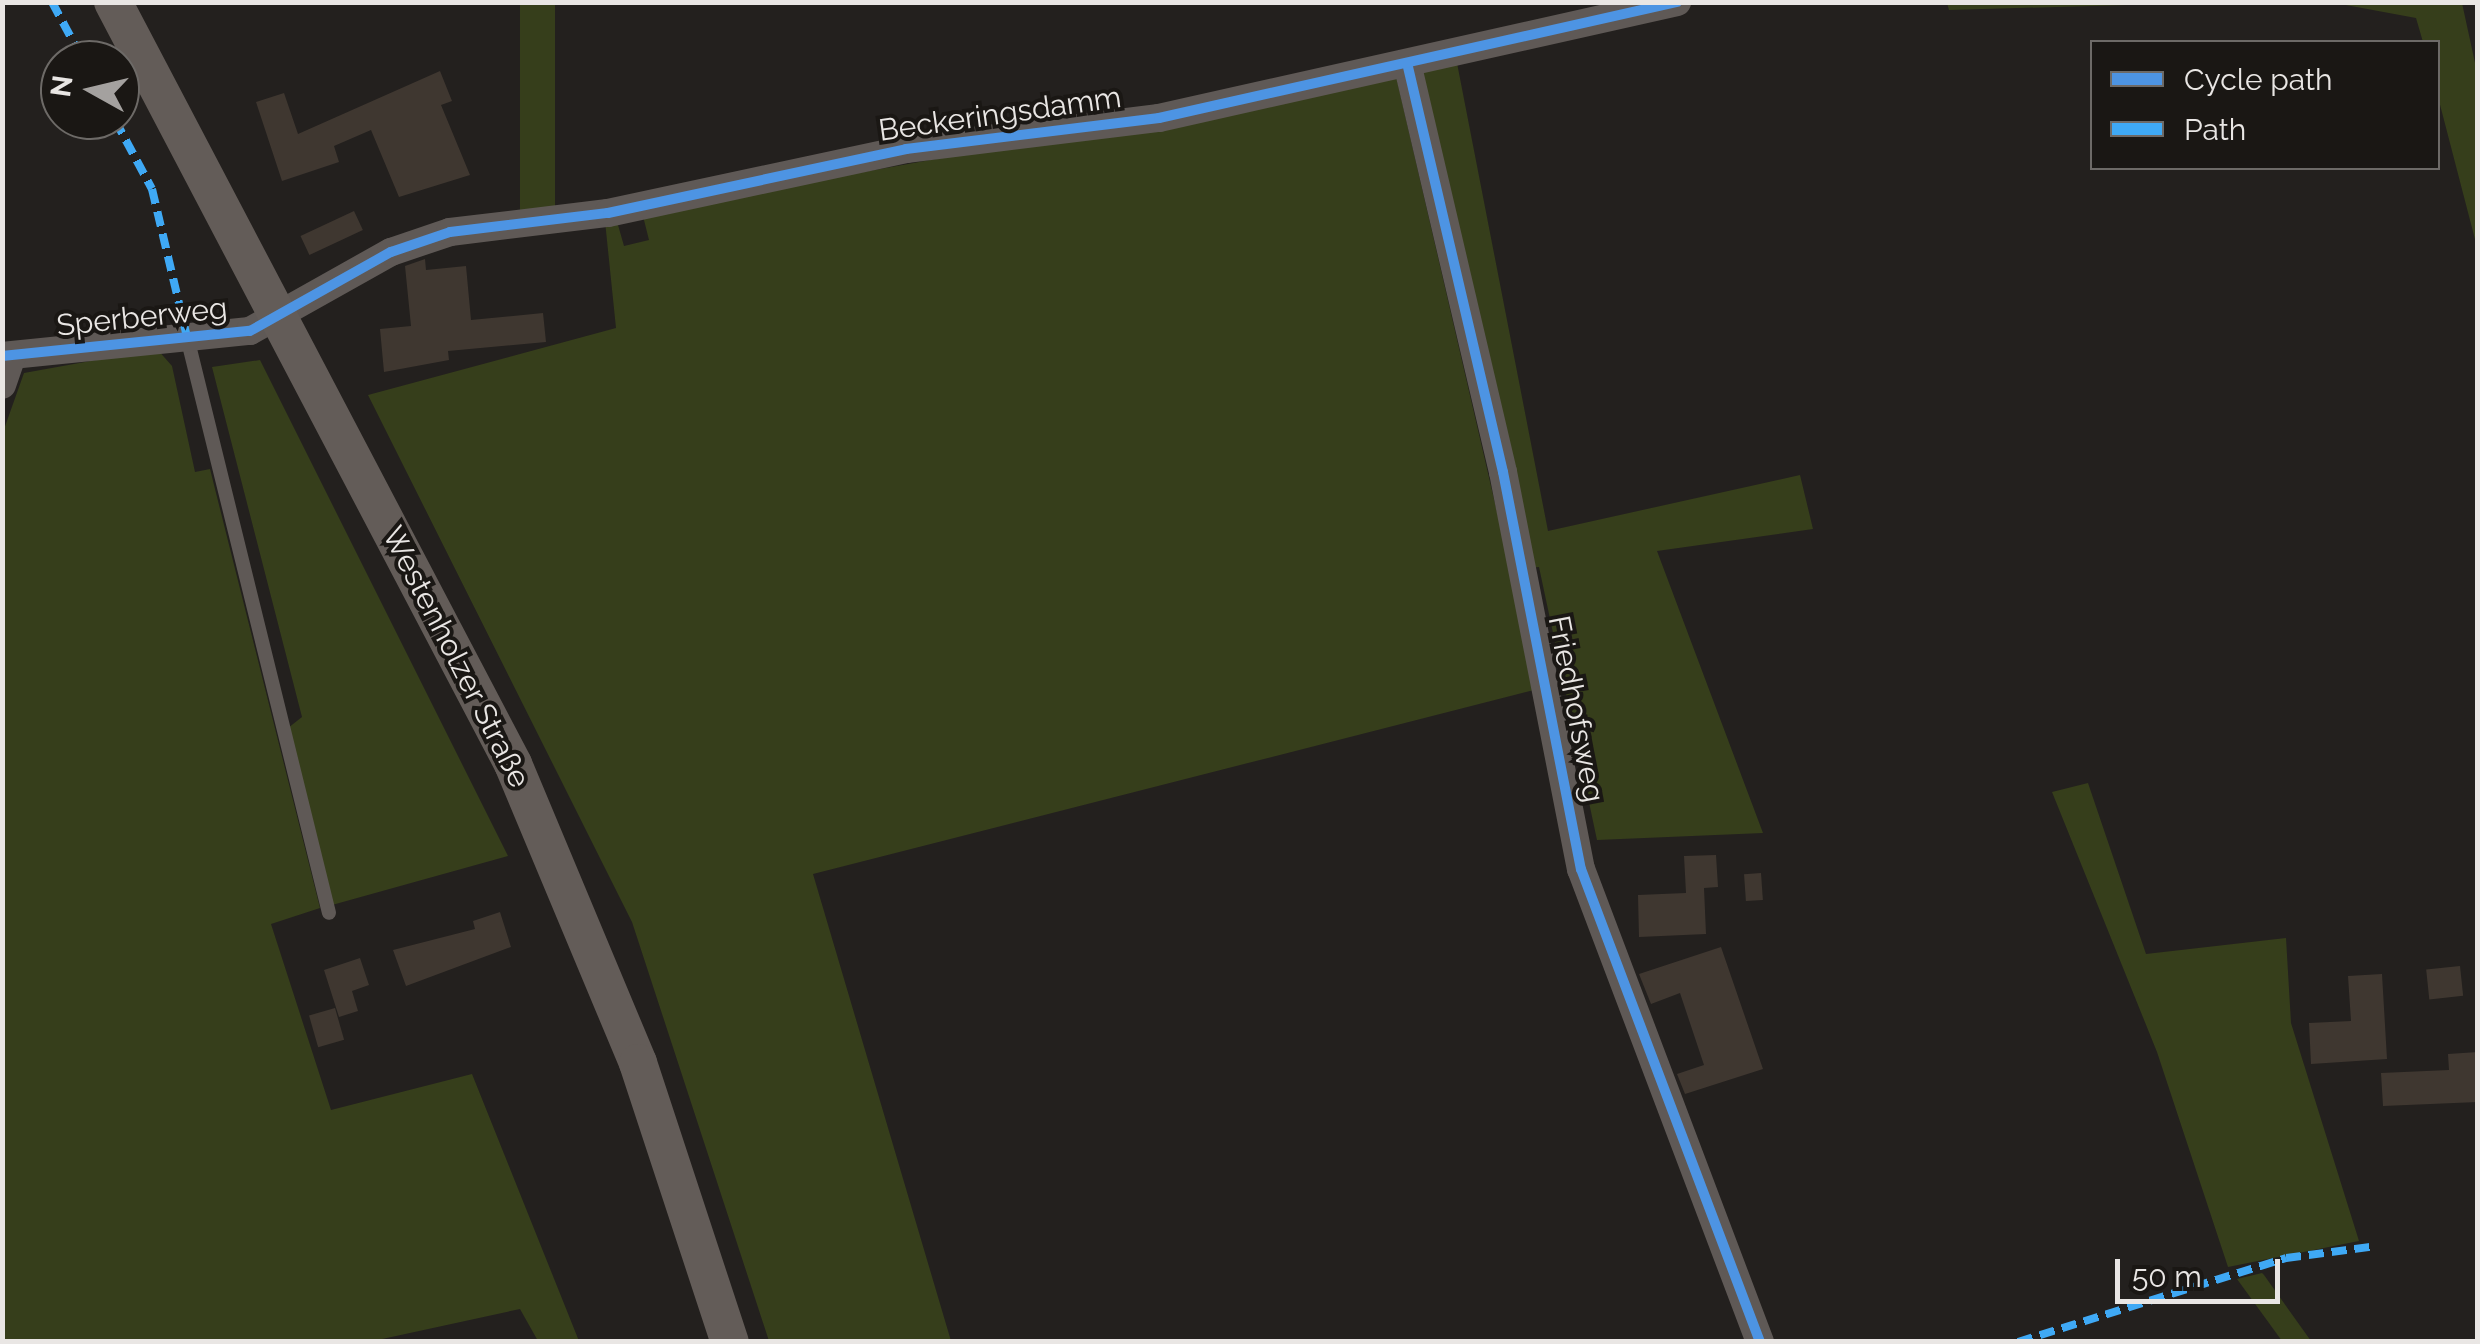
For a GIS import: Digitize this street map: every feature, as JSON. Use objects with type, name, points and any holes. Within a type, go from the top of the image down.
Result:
[{"type":"main road","name":"Westenholzer Straße","points":[[113,2],[281,310],[513,764],[638,1063],[730,1342]]},
{"type":"street","name":"Beckeringsdamm","points":[[281,310],[450,232],[511,230],[906,149],[1159,118],[1408,67],[1678,2]]},
{"type":"street","name":"Friedhofsweg","points":[[1408,67],[1503,472],[1581,869],[1760,1342]]},
{"type":"street","name":"Sperberweg","points":[[7,356],[250,331],[281,310]]},
{"type":"street","points":[[2,384],[7,356]]},
{"type":"lane","points":[[187,336],[329,912]]},
{"type":"green space","points":[[1947,2],[2198,3],[1949,10]]},
{"type":"green space","points":[[520,3],[555,3],[555,216],[520,216]]},
{"type":"green space","points":[[2335,3],[2462,3],[2477,72],[2477,247],[2440,105],[2440,40],[2422,40],[2416,18]]},
{"type":"green space","points":[[1457,63],[1548,531],[1800,475],[1813,529],[1657,551],[1763,833],[1597,840],[1539,567],[1529,568],[1413,72]]},
{"type":"green space","points":[[1396,76],[1538,689],[813,874],[951,1341],[769,1341],[632,922],[368,395],[616,328],[605,221],[616,218],[624,246],[649,240],[642,212]]},
{"type":"green space","points":[[157,349],[172,366],[195,472],[210,469],[320,908],[271,924],[331,1110],[472,1074],[579,1341],[538,1341],[520,1309],[373,1341],[3,1341],[3,432],[24,373]]},
{"type":"green space","points":[[260,360],[508,856],[332,905],[288,728],[302,717],[212,367]]},
{"type":"green space","points":[[2088,783],[2146,954],[2286,938],[2291,1023],[2359,1241],[2228,1267],[2157,1052],[2052,792]]},
{"type":"green space","points":[[2262,1273],[2311,1341],[2282,1341],[2237,1279]]},
{"type":"building","points":[[440,71],[452,101],[441,105],[470,175],[399,197],[371,130],[334,146],[339,162],[282,181],[256,102],[284,93],[298,134]]},
{"type":"building","points":[[354,211],[363,230],[309,255],[301,236]]},
{"type":"building","points":[[425,259],[426,270],[466,266],[471,320],[543,313],[546,342],[448,351],[449,360],[384,372],[380,329],[411,326],[405,266]]},
{"type":"building","points":[[1716,855],[1718,887],[1704,888],[1706,934],[1639,937],[1638,895],[1686,893],[1684,856]]},
{"type":"building","points":[[1761,873],[1763,900],[1746,901],[1744,874]]},
{"type":"building","points":[[500,912],[511,947],[406,986],[393,950],[475,929],[473,921]]},
{"type":"building","points":[[1721,947],[1763,1069],[1685,1094],[1677,1074],[1704,1065],[1680,993],[1651,1004],[1639,974]]},
{"type":"building","points":[[360,958],[369,985],[352,991],[358,1011],[339,1017],[324,970]]},
{"type":"building","points":[[2460,966],[2463,996],[2429,999],[2426,970]]},
{"type":"building","points":[[2382,974],[2387,1059],[2311,1064],[2309,1023],[2351,1021],[2348,976]]},
{"type":"building","points":[[335,1008],[344,1040],[318,1047],[309,1015]]},
{"type":"building","points":[[2478,1052],[2478,1102],[2383,1106],[2381,1073],[2449,1070],[2448,1054]]},
{"type":"marked path","points":[[52,2],[72,40]]},
{"type":"marked path","points":[[126,140],[152,189],[187,337]]},
{"type":"marked path","points":[[2018,1342],[2286,1258],[2370,1247]]},
{"type":"cycle path","points":[[2,356],[250,331],[391,252],[450,232],[608,213],[906,149],[1159,118],[1677,2]]},
{"type":"cycle path","points":[[1408,67],[1503,472],[1581,869],[1760,1342]]}]
